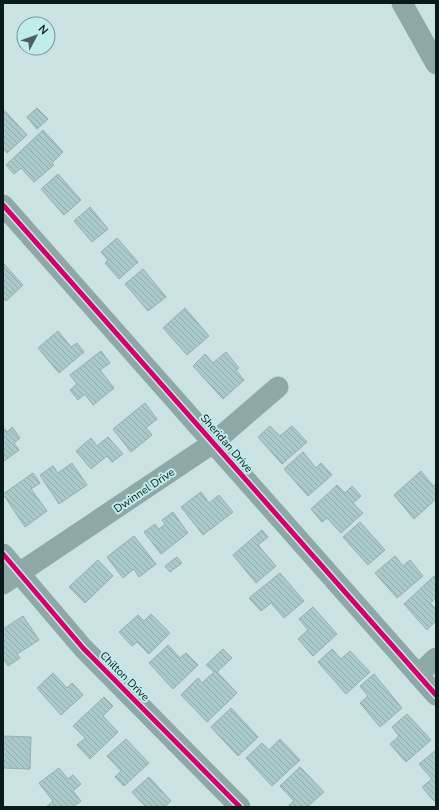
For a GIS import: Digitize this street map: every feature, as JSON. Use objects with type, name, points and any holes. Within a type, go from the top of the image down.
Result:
[{"type":"street","points":[[402,3],[436,64]]},
{"type":"street","name":"Sheridan Drive","points":[[3,205],[436,695]]},
{"type":"street","name":"Dwinnel Drive","points":[[11,579],[213,443],[278,387]]},
{"type":"street","name":"Chilton Drive","points":[[3,554],[11,579],[83,648],[240,807]]},
{"type":"street","points":[[418,675],[436,658]]},
{"type":"building","points":[[37,108],[48,119],[37,129],[27,117]]},
{"type":"building","points":[[3,109],[27,135],[7,153],[3,148]]},
{"type":"building","points":[[43,130],[63,152],[52,163],[54,165],[34,182],[21,168],[14,174],[6,165]]},
{"type":"building","points":[[58,174],[81,200],[64,215],[41,189]]},
{"type":"building","points":[[90,207],[108,229],[92,242],[74,221]]},
{"type":"building","points":[[117,238],[138,262],[119,279],[105,263],[108,260],[101,252]]},
{"type":"building","points":[[3,263],[23,285],[6,301],[3,298]]},
{"type":"building","points":[[143,269],[166,297],[148,311],[125,284]]},
{"type":"building","points":[[185,308],[209,336],[187,355],[163,328]]},
{"type":"building","points":[[58,331],[71,347],[77,343],[84,352],[59,373],[38,348]]},
{"type":"building","points":[[101,351],[110,363],[100,370],[114,388],[93,405],[85,394],[78,400],[70,390],[77,384],[70,375]]},
{"type":"building","points":[[226,352],[239,368],[236,370],[244,380],[223,399],[193,366],[205,354],[213,363]]},
{"type":"building","points":[[145,403],[157,419],[146,428],[152,435],[131,452],[113,429]]},
{"type":"building","points":[[270,426],[280,436],[292,426],[307,442],[282,464],[258,437]]},
{"type":"building","points":[[3,427],[7,432],[12,427],[20,438],[14,443],[19,450],[3,462]]},
{"type":"building","points":[[108,437],[123,454],[112,462],[107,456],[91,469],[76,451],[91,438],[97,446]]},
{"type":"building","points":[[303,452],[316,468],[321,463],[332,475],[308,496],[284,469]]},
{"type":"building","points":[[72,463],[87,485],[59,504],[40,475],[53,466],[58,473]]},
{"type":"building","points":[[421,471],[433,486],[436,483],[436,499],[414,519],[394,495]]},
{"type":"building","points":[[33,473],[40,483],[31,489],[47,511],[25,527],[3,494]]},
{"type":"building","points":[[337,485],[345,493],[352,486],[361,496],[353,503],[363,513],[341,533],[327,518],[322,522],[311,509]]},
{"type":"building","points":[[201,492],[209,503],[219,495],[233,512],[203,535],[181,507]]},
{"type":"building","points":[[173,512],[188,533],[161,554],[144,532],[155,524],[159,529],[165,524],[162,520]]},
{"type":"building","points":[[360,522],[385,550],[368,565],[343,537]]},
{"type":"building","points":[[262,530],[268,537],[258,545],[276,566],[256,583],[233,555]]},
{"type":"building","points":[[134,536],[156,564],[139,577],[134,569],[123,578],[107,557]]},
{"type":"building","points":[[395,556],[403,566],[410,560],[423,576],[397,598],[375,573]]},
{"type":"building","points":[[177,557],[182,563],[170,572],[165,566]]},
{"type":"building","points":[[98,560],[113,576],[85,603],[69,587]]},
{"type":"building","points":[[280,573],[304,601],[284,618],[271,603],[261,611],[249,598]]},
{"type":"building","points":[[434,576],[436,578],[436,598],[430,603],[436,609],[436,621],[427,630],[404,604]]},
{"type":"building","points":[[313,607],[337,634],[313,656],[298,639],[308,630],[299,619]]},
{"type":"building","points":[[151,614],[170,633],[149,654],[137,642],[132,646],[119,632],[138,615],[144,621]]},
{"type":"building","points":[[23,616],[39,640],[17,654],[20,658],[8,666],[3,658],[3,629]]},
{"type":"building","points":[[168,645],[180,658],[186,653],[198,665],[173,689],[149,663]]},
{"type":"building","points":[[223,649],[232,658],[217,672],[237,693],[207,722],[181,695],[198,678],[202,683],[214,672],[206,665]]},
{"type":"building","points":[[332,649],[341,659],[350,651],[370,672],[346,694],[318,662]]},
{"type":"building","points":[[53,673],[67,688],[72,683],[83,695],[61,715],[37,688]]},
{"type":"building","points":[[374,674],[402,708],[380,727],[360,703],[368,696],[360,686]]},
{"type":"building","points":[[104,697],[113,706],[103,716],[118,732],[90,759],[77,745],[85,738],[73,726]]},
{"type":"building","points":[[231,708],[258,737],[238,756],[211,727]]},
{"type":"building","points":[[407,714],[431,740],[406,762],[390,744],[399,736],[392,727]]},
{"type":"building","points":[[3,736],[31,737],[30,769],[3,768]]},
{"type":"building","points":[[126,739],[149,763],[124,786],[115,777],[121,771],[107,756]]},
{"type":"building","points":[[280,739],[300,760],[272,786],[246,758],[262,743],[269,750]]},
{"type":"building","points":[[436,750],[436,799],[434,801],[422,787],[432,779],[419,764]]},
{"type":"building","points":[[300,767],[324,792],[307,807],[290,807],[289,805],[294,801],[280,786]]},
{"type":"building","points":[[59,768],[68,779],[73,775],[81,784],[73,791],[81,801],[73,807],[46,807],[53,801],[39,783]]},
{"type":"building","points":[[149,777],[171,801],[164,807],[146,807],[132,792]]},
{"type":"cycle path","points":[[3,205],[436,695]]},
{"type":"cycle path","points":[[3,554],[83,648],[240,807]]}]
